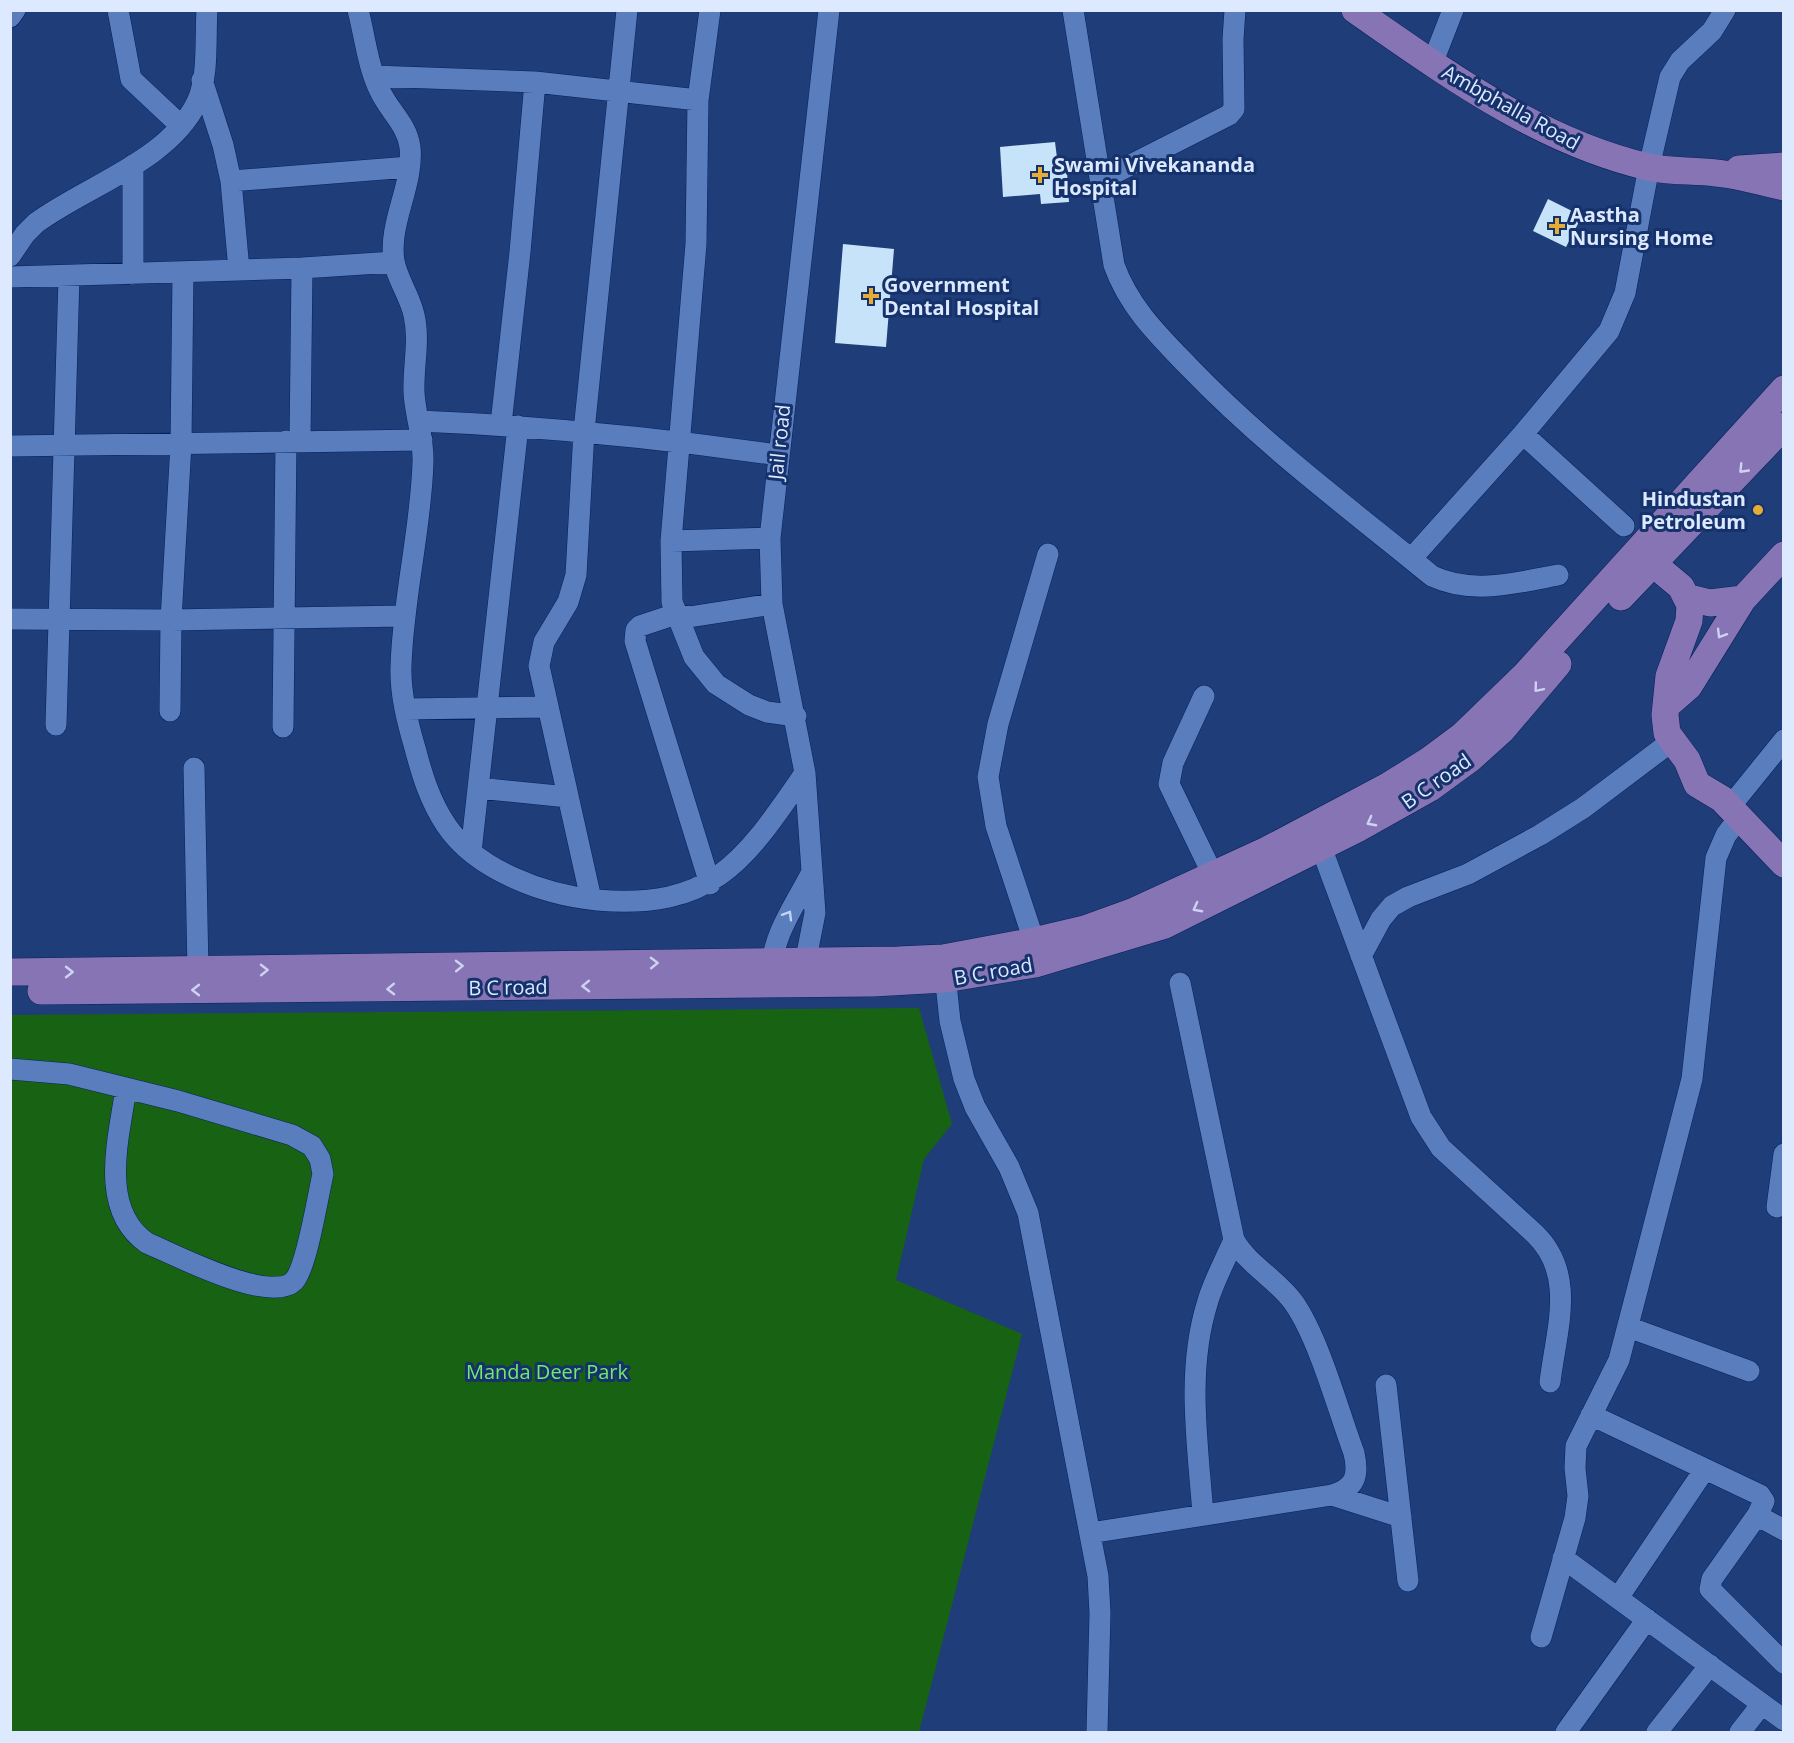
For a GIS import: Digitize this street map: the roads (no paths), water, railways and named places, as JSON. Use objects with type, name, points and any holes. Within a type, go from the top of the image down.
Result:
[{"type":"main road","name":"Ambphalla Road","points":[[1355,11],[1432,64],[1540,128],[1590,150],[1649,167],[1717,173]]},
{"type":"main road","points":[[1717,173],[1784,166]]},
{"type":"main road","points":[[1717,173],[1784,187]]},
{"type":"main road","points":[[10,991],[325,979],[803,973],[944,968],[1034,941],[1084,929],[1132,912],[1267,850],[1388,786],[1463,735],[1646,557],[1784,389]]},
{"type":"main road","name":"B C road","points":[[944,968],[1035,964],[1165,925],[1411,801],[1471,758],[1502,730],[1646,557],[1784,426]]},
{"type":"main road","points":[[1666,706],[1693,680],[1743,599],[1784,555]]},
{"type":"main road","points":[[1646,557],[1681,587],[1691,613],[1670,675],[1665,725],[1697,784],[1730,808],[1784,864]]},
{"type":"main road","points":[[1686,597],[1710,603],[1743,599]]},
{"type":"main road","points":[[10,972],[198,971],[325,979]]},
{"type":"street","points":[[10,16],[15,10]]},
{"type":"street","points":[[118,10],[131,79],[180,125]]},
{"type":"street","points":[[10,256],[25,234],[51,212],[157,149],[180,125],[197,101],[202,80],[207,10]]},
{"type":"street","points":[[358,10],[374,76],[381,93],[408,134],[409,167],[394,237],[394,262],[411,300],[415,318],[417,348],[414,386],[423,457],[418,528],[400,668],[405,709],[433,804],[447,827],[471,852],[512,876],[549,890],[591,899],[646,901],[681,895],[710,884],[730,870],[744,855],[805,773]]},
{"type":"street","points":[[591,899],[540,678],[540,654],[544,642],[568,602],[576,575],[584,431],[627,10]]},
{"type":"street","points":[[710,10],[698,100],[696,244],[678,441],[670,585],[676,614],[694,657],[716,684],[749,705],[767,712],[796,716]]},
{"type":"street","name":"Jail road","points":[[803,973],[814,913],[805,773],[796,716],[772,604],[770,538],[829,10]]},
{"type":"street","points":[[1073,10],[1114,265],[1122,286],[1141,316],[1235,415],[1289,463],[1432,576],[1457,585],[1504,585],[1558,574]]},
{"type":"street","points":[[1101,180],[1229,115],[1234,109],[1235,10]]},
{"type":"street","points":[[1432,64],[1453,10]]},
{"type":"street","points":[[1411,559],[1523,434],[1609,331],[1619,312],[1625,292],[1649,167],[1670,77],[1680,61],[1712,31],[1725,10]]},
{"type":"street","points":[[374,76],[535,82],[698,100]]},
{"type":"street","points":[[202,80],[219,124],[231,182],[239,270]]},
{"type":"street","points":[[471,852],[510,425],[520,252],[535,82]]},
{"type":"street","points":[[133,165],[133,274]]},
{"type":"street","points":[[231,182],[409,167]]},
{"type":"street","points":[[10,277],[69,277],[302,268],[394,262]]},
{"type":"street","points":[[283,727],[284,617],[302,268]]},
{"type":"street","points":[[170,711],[171,620],[181,444],[183,272]]},
{"type":"street","points":[[56,725],[66,444],[69,277]]},
{"type":"street","points":[[10,446],[293,441],[510,425],[678,441],[778,455]]},
{"type":"street","points":[[1523,434],[1624,526]]},
{"type":"street","points":[[671,541],[770,538]]},
{"type":"street","points":[[1034,941],[996,826],[988,777],[998,724],[1048,554]]},
{"type":"street","points":[[710,884],[635,641],[636,630],[640,626],[676,614],[689,617],[772,604]]},
{"type":"street","points":[[10,619],[171,620],[405,616]]},
{"type":"street","points":[[1204,696],[1173,763],[1169,784],[1213,875]]},
{"type":"street","points":[[405,709],[547,707]]},
{"type":"street","points":[[1541,1637],[1578,1496],[1575,1468],[1576,1446],[1619,1360],[1692,1079],[1716,858],[1726,835],[1730,808],[1784,740]]},
{"type":"street","points":[[1361,957],[1381,919],[1392,906],[1408,897],[1468,874],[1540,835],[1679,750]]},
{"type":"street","points":[[194,768],[198,971]]},
{"type":"street","points":[[478,788],[568,797]]},
{"type":"street","points":[[1321,847],[1408,1085],[1430,1133],[1463,1169],[1548,1247],[1556,1260],[1562,1288],[1550,1382]]},
{"type":"street","points":[[771,973],[779,930],[812,872]]},
{"type":"street","points":[[944,968],[954,1044],[964,1079],[975,1107],[1016,1182],[1028,1213],[1090,1533],[1100,1613],[1097,1732]]},
{"type":"street","points":[[1090,1533],[1332,1495],[1345,1491],[1354,1484],[1357,1475],[1356,1464],[1305,1322],[1286,1292],[1240,1251],[1234,1240],[1180,983]]},
{"type":"street","points":[[10,1069],[69,1074],[126,1088],[292,1135],[312,1146],[320,1159],[323,1174],[302,1267],[294,1281],[282,1287],[264,1288],[244,1283],[147,1243],[135,1235],[126,1223],[119,1205],[115,1169],[126,1088]]},
{"type":"street","points":[[1777,1207],[1784,1154]]},
{"type":"street","points":[[1203,1515],[1194,1402],[1197,1351],[1207,1302],[1234,1240]]},
{"type":"street","points":[[1628,1327],[1749,1371]]},
{"type":"street","points":[[1386,1385],[1408,1581]]},
{"type":"street","points":[[1591,1415],[1763,1497],[1758,1514],[1710,1583],[1710,1589],[1784,1663]]},
{"type":"street","points":[[1618,1598],[1705,1469]]},
{"type":"street","points":[[1332,1495],[1401,1517]]},
{"type":"street","points":[[1758,1514],[1784,1530]]},
{"type":"street","points":[[1563,1558],[1784,1720]]},
{"type":"street","points":[[1566,1732],[1647,1619]]},
{"type":"street","points":[[1657,1732],[1710,1665]]},
{"type":"street","points":[[1740,1732],[1762,1704]]},
{"type":"place","name":"Swami Vivekananda Hospital","points":[[1040,175]]},
{"type":"place","name":"Aastha Nursing Home","points":[[1557,226]]},
{"type":"place","name":"Government Dental Hospital","points":[[871,296]]},
{"type":"place","name":"Hindustan Petroleum","points":[[1758,510]]},
{"type":"park label","name":"Manda Deer Park","points":[[547,1371]]}]
